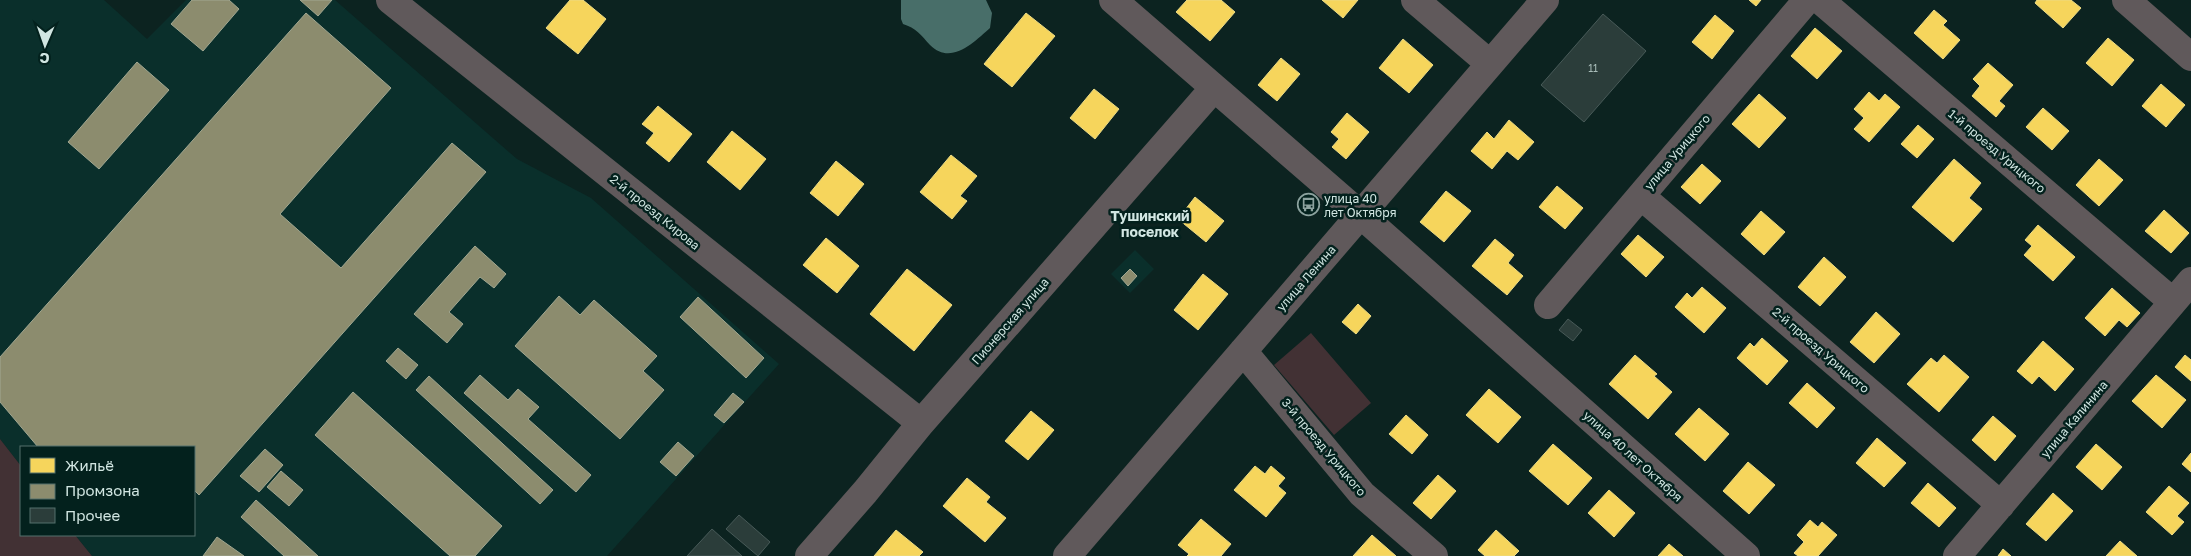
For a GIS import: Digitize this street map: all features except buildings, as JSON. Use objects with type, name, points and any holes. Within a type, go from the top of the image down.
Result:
[{"type":"street","name":"2-й проезд Кирова","points":[[390,0],[921,423]]},
{"type":"street","name":"улица 40 лет Октября","points":[[1113,0],[1361,215],[1746,556]]},
{"type":"street","points":[[1415,0],[1490,63]]},
{"type":"street","name":"улица Ленина","points":[[1067,556],[1545,0]]},
{"type":"street","name":"улица Урицкого","points":[[1548,305],[1806,0]]},
{"type":"street","name":"1-й проезд Урицкого","points":[[1820,0],[2173,302]]},
{"type":"street","points":[[2126,0],[2191,57]]},
{"type":"street","name":"Пионерская улица","points":[[809,556],[865,492],[921,423],[1214,88]]},
{"type":"street","name":"2-й проезд Урицкого","points":[[1641,196],[2001,505]]},
{"type":"street","name":"улица Калинина","points":[[1957,556],[2191,281]]},
{"type":"street","name":"3-й проезд Урицкого","points":[[1243,350],[1362,494],[1434,556]]},
{"type":"shaded area","points":[[0,0],[104,0],[147,39],[186,0],[335,0],[517,159],[591,198],[779,364],[607,556],[92,556],[76,536],[195,536],[195,446],[20,446],[20,465],[0,439]]},
{"type":"shaded area","points":[[901,0],[986,0],[992,13],[990,28],[962,50],[954,53],[938,51],[915,30],[903,24],[901,19]]},
{"type":"shaded area","points":[[1135,250],[1154,269],[1130,293],[1111,274]]},
{"type":"shaded area","points":[[1311,333],[1371,403],[1334,435],[1274,365]]},
{"type":"shaded area","points":[[0,439],[20,465],[20,536],[76,536],[92,556],[0,556]]},
{"type":"place","name":"улица 40 лет Октября","points":[[1308,205]]},
{"type":"district","name":"Тушинский поселок","points":[[1150,224]]}]
